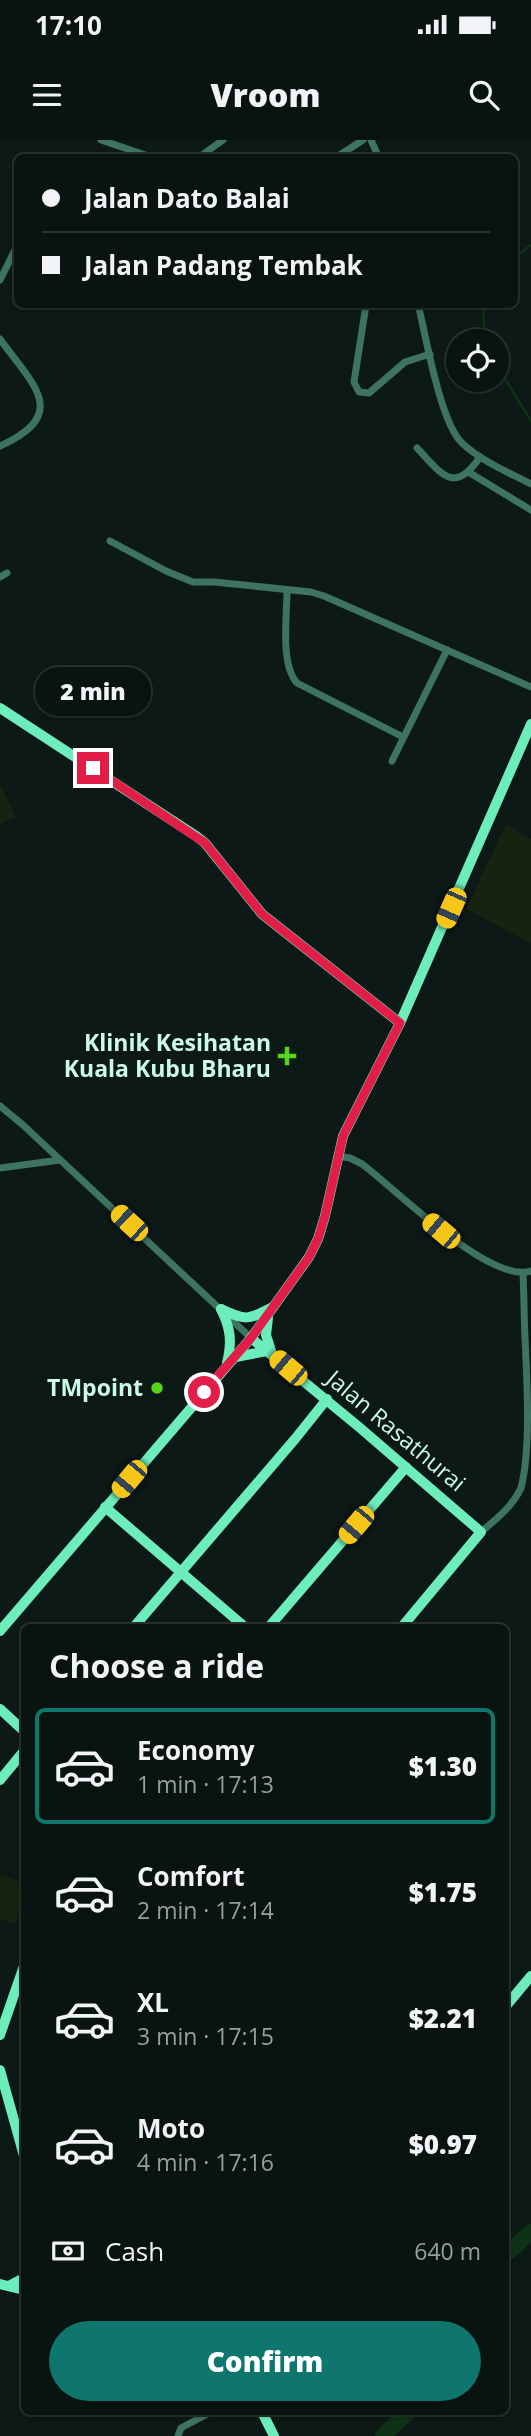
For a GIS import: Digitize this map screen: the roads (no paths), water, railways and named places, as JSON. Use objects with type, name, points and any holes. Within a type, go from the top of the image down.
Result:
[{"type":"street","points":[[101,140],[142,154]]},
{"type":"street","points":[[204,154],[223,140]]},
{"type":"street","points":[[341,154],[363,140]]},
{"type":"street","points":[[0,280],[14,252]]},
{"type":"street","points":[[366,308],[354,382],[359,392],[369,393],[405,362],[430,354]]},
{"type":"street","points":[[419,308],[448,419],[454,432],[461,442],[480,457],[531,484]]},
{"type":"street","points":[[0,339],[32,383],[41,406],[37,422],[30,429],[0,446]]},
{"type":"street","points":[[417,448],[442,474],[456,479],[470,473],[480,457]]},
{"type":"street","points":[[470,473],[531,509]]},
{"type":"street","points":[[110,541],[193,582],[311,592],[324,596],[531,687]]},
{"type":"street","points":[[287,591],[287,658],[292,678],[403,737]]},
{"type":"street","points":[[392,761],[447,650]]},
{"type":"street","points":[[0,708],[205,843],[262,914],[400,1023]]},
{"type":"street","points":[[0,1631],[251,1338],[299,1273],[318,1239],[343,1136],[400,1023],[531,724]]},
{"type":"street","points":[[0,1106],[251,1338]]},
{"type":"street","points":[[337,1156],[362,1164],[441,1231],[487,1261],[527,1272],[525,1340],[531,1381],[528,1458],[521,1489],[499,1517],[481,1532],[404,1624]]},
{"type":"street","points":[[0,1168],[60,1160]]},
{"type":"street","points":[[221,1309],[242,1319],[249,1319],[276,1305]]},
{"type":"street","points":[[221,1309],[231,1340],[230,1361]]},
{"type":"street","points":[[230,1361],[270,1353],[266,1335],[268,1316]]},
{"type":"street","name":"Jalan Rasathurai","points":[[251,1338],[327,1399],[481,1532]]},
{"type":"street","points":[[136,1624],[327,1399]]},
{"type":"street","points":[[271,1624],[406,1467]]},
{"type":"street","points":[[105,1507],[241,1624]]},
{"type":"street","points":[[0,1709],[21,1728]]},
{"type":"street","points":[[0,1780],[21,1755]]},
{"type":"street","points":[[0,2035],[21,1974]]},
{"type":"street","points":[[509,2002],[531,1976]]},
{"type":"street","points":[[0,2070],[21,2145]]},
{"type":"street","points":[[4,2285],[21,2279]]},
{"type":"street","points":[[4,2285],[21,2289]]},
{"type":"street","points":[[177,2436],[181,2428],[205,2415]]},
{"type":"street","points":[[264,2415],[274,2436]]},
{"type":"waterway","points":[[518,255],[531,245]]},
{"type":"waterway","points":[[483,308],[484,329]]},
{"type":"waterway","points":[[509,385],[531,421]]},
{"type":"waterway","points":[[509,2251],[531,2232]]},
{"type":"waterway","points":[[383,2436],[405,2415]]},
{"type":"place","name":"Klinik Kesihatan Kuala Kubu Bharu","points":[[287,1056]]},
{"type":"place","name":"TMpoint","points":[[157,1388]]}]
